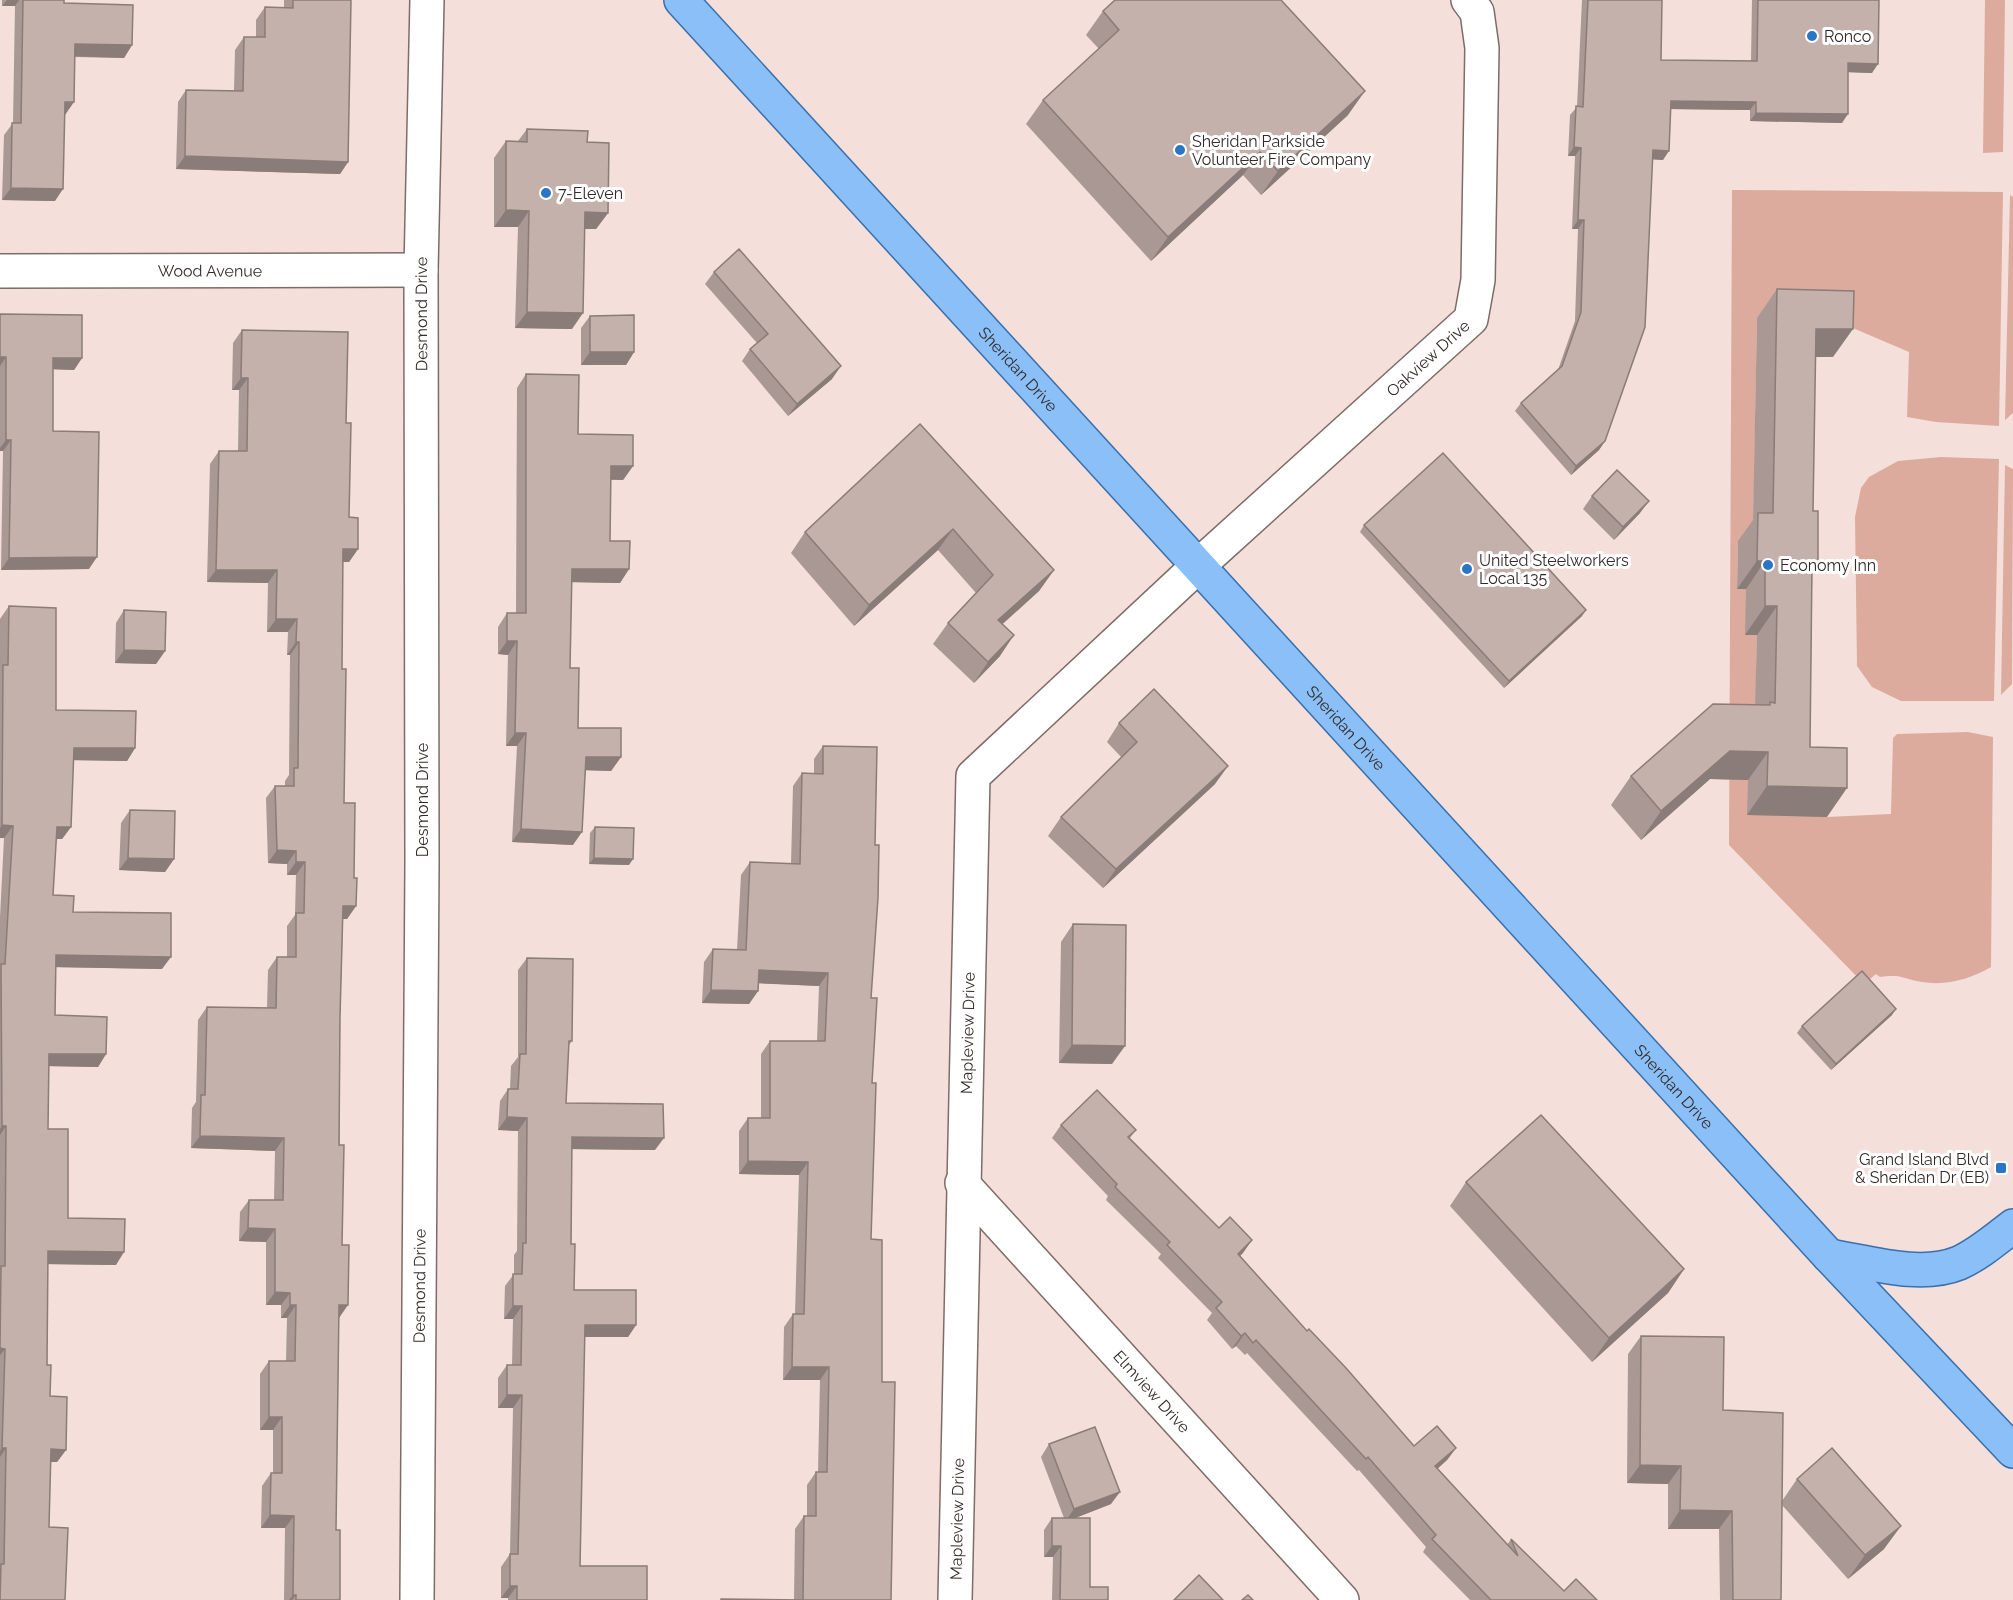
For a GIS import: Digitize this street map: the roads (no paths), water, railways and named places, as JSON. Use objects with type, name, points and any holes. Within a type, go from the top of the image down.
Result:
[{"type":"main road","name":"Sheridan Drive","points":[[681,0],[1829,1256],[2013,1451]]},
{"type":"main road","points":[[1829,1256],[1901,1268],[1935,1268],[1958,1263],[1988,1246],[2013,1226]]},
{"type":"street","name":"Desmond Drive","points":[[417,1600],[422,864],[421,270],[427,0]]},
{"type":"street","name":"Oakview Drive","points":[[1199,565],[1471,319],[1478,280],[1482,48],[1477,12],[1468,0]]},
{"type":"street","name":"Wood Avenue","points":[[0,271],[421,270]]},
{"type":"street","name":"Mapleview Drive","points":[[955,1600],[962,1183],[973,776],[1199,565]]},
{"type":"street","name":"Elmview Drive","points":[[962,1183],[1342,1600]]},
{"type":"place","name":"Ronco","points":[[1812,36]]},
{"type":"place","name":"Sheridan Parkside Volunteer Fire Company","points":[[1180,150]]},
{"type":"place","name":"7-Eleven","points":[[546,193]]},
{"type":"place","name":"Economy Inn","points":[[1768,565]]},
{"type":"place","name":"United Steelworkers Local 135","points":[[1467,569]]},
{"type":"place","name":"Grand Island Blvd & Sheridan Dr (EB)","points":[[2001,1168]]}]
